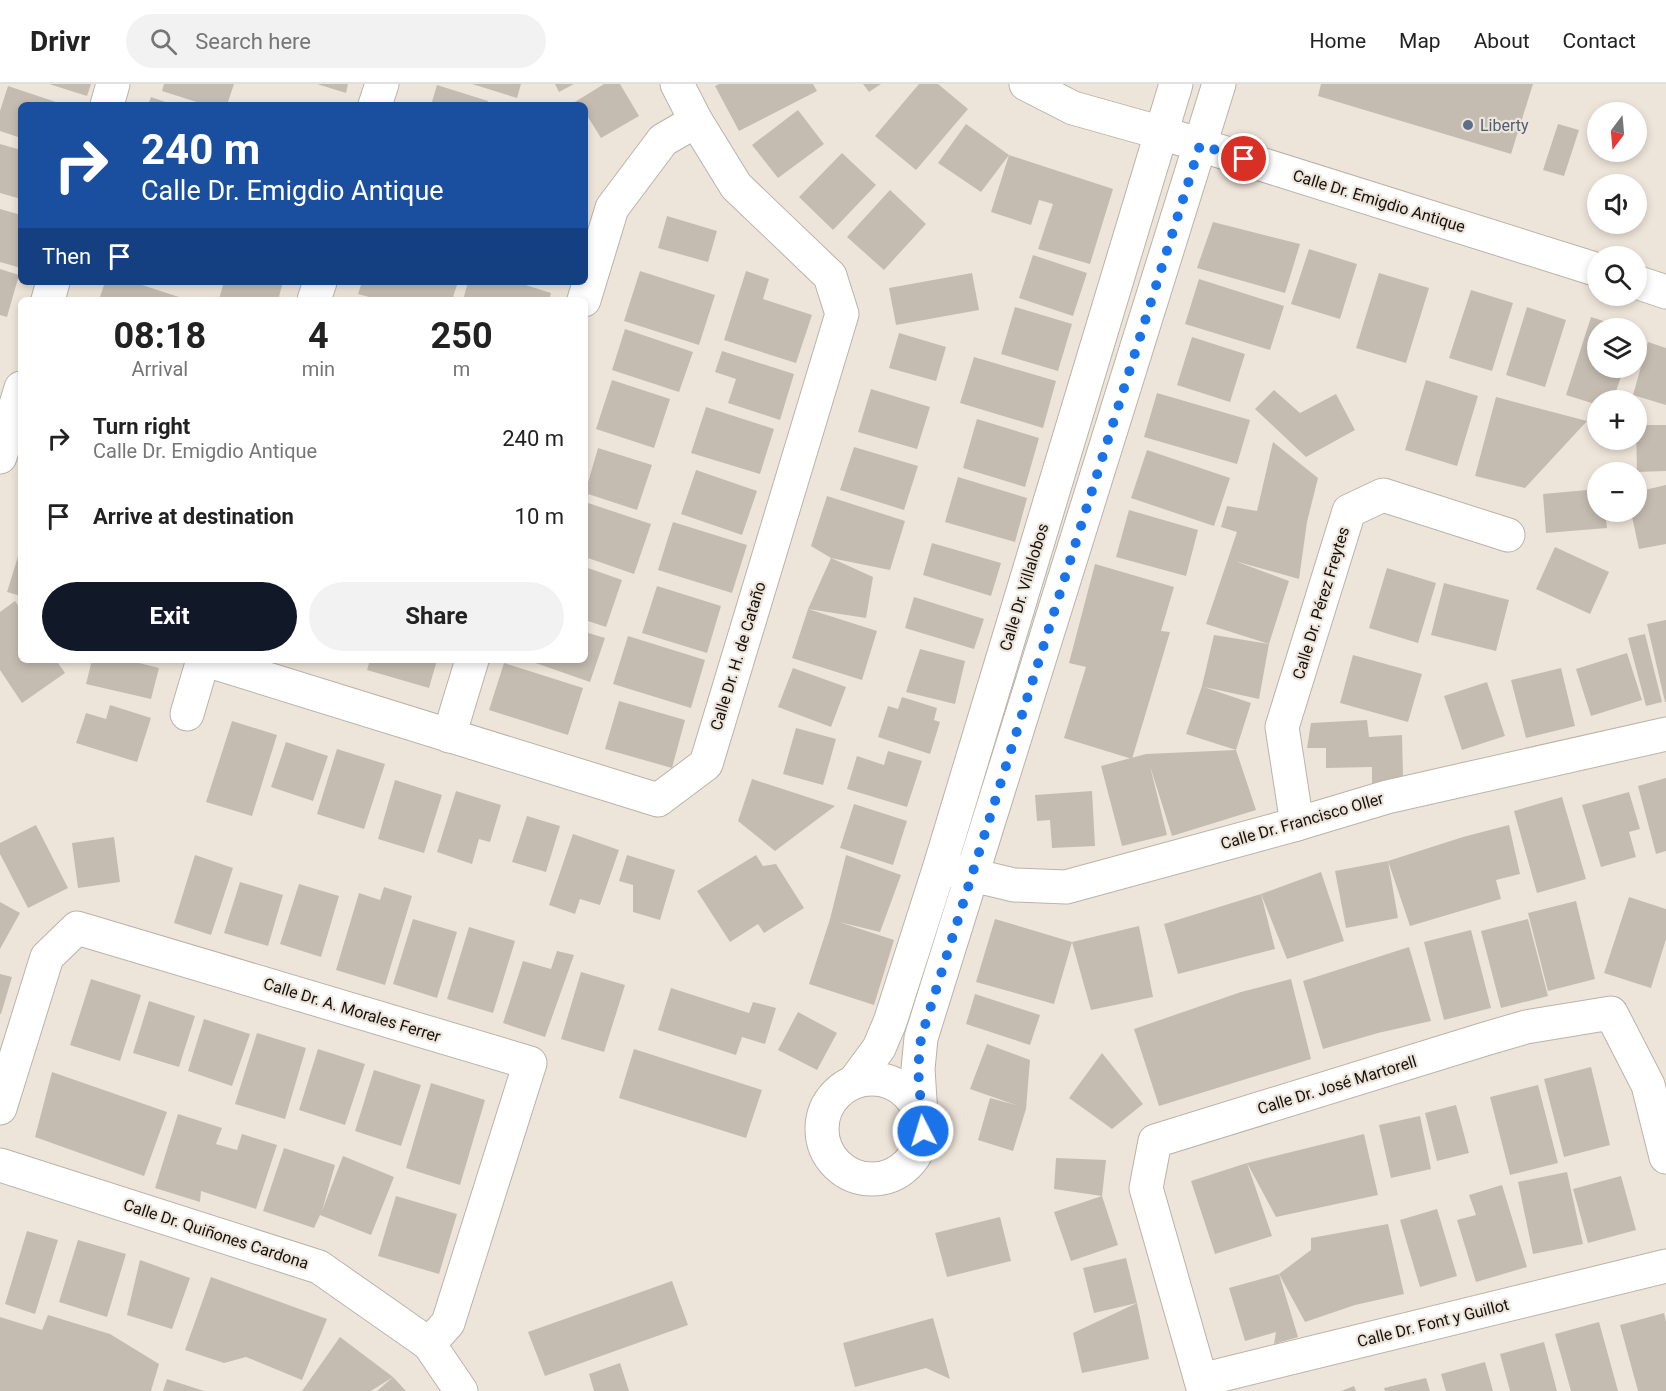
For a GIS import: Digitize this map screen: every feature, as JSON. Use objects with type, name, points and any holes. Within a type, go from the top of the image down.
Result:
[{"type":"street","points":[[108,102],[114,84]]},
{"type":"street","points":[[376,102],[381,84]]},
{"type":"street","name":"Calle Dr. H. de Cataño","points":[[215,663],[658,800],[706,764],[842,314],[830,276],[736,186],[696,121],[677,84]]},
{"type":"street","name":"Calle Dr. Emigdio Antique","points":[[1026,84],[1073,108],[1162,133],[1587,267]]},
{"type":"street","name":"Calle Dr. Villalobos","points":[[854,1082],[879,1048],[890,1022],[940,866],[1176,84]]},
{"type":"street","points":[[921,1115],[913,1100],[902,1088],[886,1080],[870,1078],[854,1082],[840,1090],[828,1102],[822,1118],[821,1134],[826,1150],[835,1164],[849,1174],[865,1179],[882,1179],[898,1173],[910,1162],[919,1148],[923,1131],[918,1069],[921,1038],[1219,84]]},
{"type":"street","points":[[585,297],[612,208],[663,140],[696,121]]},
{"type":"street","points":[[1647,286],[1666,292]]},
{"type":"street","points":[[0,457],[18,398]]},
{"type":"street","name":"Calle Dr. Pérez Freytes","points":[[1297,824],[1282,727],[1350,511],[1383,495],[1508,535]]},
{"type":"street","points":[[187,714],[204,663]]},
{"type":"street","points":[[448,736],[471,663]]},
{"type":"street","name":"Calle Dr. Francisco Oller","points":[[940,866],[971,876],[1014,885],[1066,887],[1387,797],[1666,734]]},
{"type":"street","name":"Calle Dr. A. Morales Ferrer","points":[[0,1107],[47,957],[77,928],[530,1063],[448,1323],[429,1344]]},
{"type":"street","name":"Calle Dr. José Martorell","points":[[1203,1385],[1146,1188],[1155,1142],[1526,1027],[1611,1013],[1648,1085],[1666,1157]]},
{"type":"street","name":"Calle Dr. Quiñones Cardona","points":[[0,1165],[319,1267],[429,1344],[461,1391]]},
{"type":"street","name":"Calle Dr. Font y Guillot","points":[[1203,1385],[1666,1266]]},
{"type":"building","points":[[49,84],[91,84],[87,96]]},
{"type":"building","points":[[164,84],[234,84],[228,102],[197,102],[162,91]]},
{"type":"building","points":[[317,84],[348,84],[346,93]]},
{"type":"building","points":[[472,84],[521,84],[517,98]]},
{"type":"building","points":[[555,84],[574,84],[559,92]]},
{"type":"building","points":[[604,84],[620,84],[639,116],[601,138],[588,117],[588,102],[575,102]]},
{"type":"building","points":[[719,84],[813,84],[817,91],[739,131],[715,86]]},
{"type":"building","points":[[863,84],[881,84],[869,92]]},
{"type":"building","points":[[919,84],[938,84],[968,109],[916,170],[875,136]]},
{"type":"building","name":"Liberty","points":[[1321,84],[1533,84],[1511,154],[1318,96]]},
{"type":"building","points":[[437,85],[488,101],[488,102],[432,102]]},
{"type":"building","points":[[8,86],[56,102],[18,102],[18,137],[0,131],[0,111]]},
{"type":"building","points":[[151,97],[165,102],[149,102]]},
{"type":"building","points":[[798,110],[824,144],[778,178],[752,145]]},
{"type":"building","points":[[966,124],[1009,155],[981,192],[938,163]]},
{"type":"building","points":[[1558,124],[1579,130],[1564,176],[1543,170]]},
{"type":"building","points":[[0,144],[18,149],[18,198],[0,193]]},
{"type":"building","points":[[842,153],[876,185],[833,230],[799,197]]},
{"type":"building","points":[[1009,155],[1113,189],[1090,264],[1038,249],[1053,204],[1039,200],[1031,225],[991,212]]},
{"type":"building","points":[[890,190],[926,224],[884,270],[847,237]]},
{"type":"building","points":[[0,209],[18,214],[18,267],[0,262]]},
{"type":"building","points":[[667,216],[717,231],[708,262],[658,248]]},
{"type":"building","points":[[1213,222],[1300,244],[1285,293],[1197,268]]},
{"type":"building","points":[[1309,249],[1357,264],[1340,319],[1291,304]]},
{"type":"building","points":[[1033,255],[1087,273],[1073,316],[1019,298]]},
{"type":"building","points":[[0,269],[18,275],[18,278],[7,317],[0,315]]},
{"type":"building","points":[[640,271],[715,295],[699,345],[624,321]]},
{"type":"building","points":[[746,271],[769,279],[763,299],[812,315],[796,363],[724,340]]},
{"type":"building","points":[[972,273],[979,310],[896,325],[889,288]]},
{"type":"building","points":[[1379,273],[1429,288],[1406,363],[1356,348]]},
{"type":"building","points":[[1199,279],[1284,306],[1270,350],[1185,324]]},
{"type":"building","points":[[104,285],[142,285],[179,297],[100,297]]},
{"type":"building","points":[[223,285],[282,285],[279,297],[220,297]]},
{"type":"building","points":[[361,285],[457,285],[453,297],[369,297],[358,294]]},
{"type":"building","points":[[467,285],[526,285],[551,293],[550,297],[464,297]]},
{"type":"building","points":[[1471,290],[1513,303],[1492,371],[1449,358]]},
{"type":"building","points":[[1015,307],[1072,324],[1058,371],[1001,354]]},
{"type":"building","points":[[1527,307],[1566,320],[1545,387],[1506,375]]},
{"type":"building","points":[[625,329],[693,352],[679,392],[612,370]]},
{"type":"building","points":[[1587,329],[1587,378],[1621,378],[1616,390],[1587,390],[1587,402],[1566,395]]},
{"type":"building","points":[[899,333],[946,347],[936,381],[889,368]]},
{"type":"building","points":[[1192,337],[1245,354],[1230,402],[1177,385]]},
{"type":"building","points":[[1648,342],[1666,348],[1666,405],[1647,399],[1647,390],[1634,390],[1638,378],[1647,378]]},
{"type":"building","points":[[722,351],[794,374],[780,420],[728,403],[736,379],[715,372]]},
{"type":"building","points":[[974,357],[1056,381],[1043,428],[960,403]]},
{"type":"building","points":[[612,380],[670,399],[654,448],[596,429]]},
{"type":"building","points":[[1426,380],[1478,396],[1457,466],[1405,450]]},
{"type":"building","points":[[871,389],[930,407],[917,449],[858,432]]},
{"type":"building","points":[[1274,390],[1300,413],[1336,394],[1355,430],[1306,457],[1255,409]]},
{"type":"building","points":[[1157,393],[1250,420],[1237,464],[1144,437]]},
{"type":"building","points":[[1496,397],[1587,421],[1525,488],[1475,476]]},
{"type":"building","points":[[706,407],[774,429],[760,474],[691,453]]},
{"type":"building","points":[[977,419],[1039,438],[1025,487],[963,468]]},
{"type":"building","points":[[1647,425],[1666,425],[1666,471],[1647,472],[1647,462],[1637,462],[1637,450],[1647,450]]},
{"type":"building","points":[[1273,442],[1318,478],[1307,522],[1299,579],[1235,561],[1289,581],[1269,644],[1206,624],[1237,532],[1221,527],[1227,506],[1257,511]]},
{"type":"building","points":[[854,447],[918,466],[904,510],[840,490]]},
{"type":"building","points":[[598,448],[652,465],[637,510],[588,494],[588,483]]},
{"type":"building","points":[[1147,450],[1230,478],[1214,526],[1131,498]]},
{"type":"building","points":[[696,470],[757,491],[742,535],[681,514]]},
{"type":"building","points":[[958,477],[1027,498],[1015,542],[945,522]]},
{"type":"building","points":[[1666,485],[1666,544],[1639,549],[1633,522],[1647,522],[1647,489]]},
{"type":"building","points":[[1587,490],[1587,522],[1606,522],[1607,528],[1546,533],[1543,494]]},
{"type":"building","points":[[827,496],[905,521],[890,570],[831,558],[811,546]]},
{"type":"building","points":[[588,503],[651,524],[634,574],[588,558]]},
{"type":"building","points":[[1129,510],[1198,530],[1186,576],[1116,557]]},
{"type":"building","points":[[673,522],[747,545],[732,593],[658,570]]},
{"type":"building","points":[[932,543],[1001,563],[991,596],[923,575]]},
{"type":"building","points":[[1555,547],[1609,572],[1590,614],[1536,589]]},
{"type":"building","points":[[18,557],[18,595],[7,592]]},
{"type":"building","points":[[831,558],[873,577],[866,618],[808,609]]},
{"type":"building","points":[[1095,564],[1174,587],[1161,631],[1170,632],[1132,759],[1064,738],[1086,667],[1069,663]]},
{"type":"building","points":[[588,568],[622,580],[606,627],[588,621]]},
{"type":"building","points":[[1387,568],[1436,583],[1418,643],[1369,628]]},
{"type":"building","points":[[1444,583],[1509,600],[1496,651],[1431,635]]},
{"type":"building","points":[[657,586],[721,606],[707,653],[642,633]]},
{"type":"building","points":[[914,597],[984,619],[974,649],[905,628]]},
{"type":"building","points":[[15,601],[18,606],[18,663],[58,663],[65,673],[22,703],[0,670],[0,612]]},
{"type":"building","points":[[808,609],[877,631],[862,680],[792,658]]},
{"type":"building","points":[[1666,620],[1666,702],[1665,702],[1647,624]]},
{"type":"building","points":[[588,633],[605,638],[590,682],[536,663],[588,663]]},
{"type":"building","points":[[1645,634],[1662,702],[1646,706],[1628,638]]},
{"type":"building","points":[[1214,635],[1269,644],[1259,699],[1204,687],[1251,703],[1236,750],[1186,734],[1202,686]]},
{"type":"building","points":[[628,636],[705,660],[691,708],[613,684]]},
{"type":"building","points":[[920,649],[965,661],[955,704],[906,692]]},
{"type":"building","points":[[1627,653],[1642,700],[1591,716],[1576,669]]},
{"type":"building","points":[[1353,655],[1422,674],[1408,722],[1340,703]]},
{"type":"building","points":[[91,663],[139,663],[159,668],[151,699],[86,684]]},
{"type":"building","points":[[369,663],[436,663],[429,688],[367,670]]},
{"type":"building","points":[[504,663],[583,688],[568,735],[489,710]]},
{"type":"building","points":[[793,668],[846,687],[831,727],[778,707]]},
{"type":"building","points":[[1561,668],[1575,726],[1526,738],[1511,680]]},
{"type":"building","points":[[1487,682],[1505,736],[1462,750],[1444,696]]},
{"type":"building","points":[[902,697],[937,708],[934,720],[940,722],[930,754],[878,737],[888,706],[898,709]]},
{"type":"building","points":[[619,701],[685,720],[672,768],[605,749]]},
{"type":"building","points":[[110,705],[151,718],[137,762],[76,743],[86,713],[106,719]]},
{"type":"building","points":[[1367,720],[1369,737],[1402,735],[1403,776],[1372,785],[1372,767],[1326,768],[1326,748],[1307,748],[1311,723]]},
{"type":"building","points":[[232,721],[277,735],[252,816],[206,802]]},
{"type":"building","points":[[796,728],[836,739],[823,785],[783,774]]},
{"type":"building","points":[[286,742],[328,756],[313,801],[271,787]]},
{"type":"building","points":[[337,749],[385,764],[364,829],[317,814]]},
{"type":"building","points":[[1236,750],[1256,810],[1172,836],[1150,766],[1167,835],[1122,846],[1101,766],[1146,754]]},
{"type":"building","points":[[888,751],[922,761],[907,807],[847,789],[857,756],[884,765]]},
{"type":"building","points":[[1666,778],[1666,851],[1656,854],[1638,786]]},
{"type":"building","points":[[752,779],[835,806],[775,851],[738,821]]},
{"type":"building","points":[[395,780],[442,795],[424,853],[378,839]]},
{"type":"building","points":[[456,791],[501,805],[490,842],[479,839],[472,864],[437,852]]},
{"type":"building","points":[[1092,791],[1095,846],[1052,848],[1050,820],[1037,821],[1035,795]]},
{"type":"building","points":[[1629,792],[1640,829],[1629,832],[1636,857],[1601,867],[1582,805]]},
{"type":"building","points":[[1562,797],[1586,879],[1537,893],[1514,811]]},
{"type":"building","points":[[854,804],[907,821],[893,865],[840,848]]},
{"type":"building","points":[[527,816],[560,826],[546,872],[512,862]]},
{"type":"building","points":[[36,825],[68,888],[28,908],[0,854],[0,843]]},
{"type":"building","points":[[1509,825],[1520,874],[1496,880],[1501,899],[1410,926],[1388,861]]},
{"type":"building","points":[[573,834],[619,850],[600,905],[580,899],[575,914],[549,905]]},
{"type":"building","points":[[114,837],[120,882],[78,888],[72,843]]},
{"type":"building","points":[[195,855],[233,868],[211,935],[174,923]]},
{"type":"building","points":[[627,855],[675,870],[660,920],[633,912],[633,885],[619,881]]},
{"type":"building","points":[[756,855],[763,866],[776,864],[804,908],[764,933],[758,924],[730,942],[697,891]]},
{"type":"building","points":[[846,855],[901,875],[880,932],[839,922],[894,940],[874,1005],[809,984],[830,919]]},
{"type":"building","points":[[1388,861],[1398,918],[1346,928],[1335,871]]},
{"type":"building","points":[[1321,872],[1344,941],[1287,959],[1261,894]]},
{"type":"building","points":[[240,882],[283,895],[268,946],[224,933]]},
{"type":"building","points":[[299,884],[339,896],[321,957],[280,944]]},
{"type":"building","points":[[384,887],[412,896],[385,985],[336,970],[359,893],[380,900]]},
{"type":"building","points":[[1261,894],[1275,949],[1178,974],[1164,924]]},
{"type":"building","points":[[1629,897],[1666,909],[1666,939],[1651,988],[1604,973]]},
{"type":"building","points":[[1576,901],[1595,979],[1548,991],[1528,913]]},
{"type":"building","points":[[0,902],[20,913],[0,949]]},
{"type":"building","points":[[413,919],[457,932],[437,998],[393,984]]},
{"type":"building","points":[[995,919],[1072,942],[1054,1004],[976,982]]},
{"type":"building","points":[[1528,919],[1548,996],[1501,1008],[1481,931]]},
{"type":"building","points":[[1139,926],[1153,997],[1091,1010],[1072,942]]},
{"type":"building","points":[[469,927],[515,941],[493,1013],[447,999]]},
{"type":"building","points":[[1471,930],[1491,1008],[1444,1020],[1424,942]]},
{"type":"building","points":[[1409,947],[1431,1021],[1323,1049],[1303,981]]},
{"type":"building","points":[[557,951],[574,955],[545,1037],[503,1023],[523,961],[551,969]]},
{"type":"building","points":[[581,972],[625,985],[604,1052],[561,1039]]},
{"type":"building","points":[[0,974],[12,977],[1,1014],[0,1014]]},
{"type":"building","points":[[91,979],[141,995],[120,1061],[70,1045]]},
{"type":"building","points":[[1291,979],[1311,1059],[1159,1106],[1134,1029],[1241,992]]},
{"type":"building","points":[[671,988],[749,1013],[753,1002],[776,1008],[765,1044],[742,1037],[736,1055],[658,1030]]},
{"type":"building","points":[[975,994],[1040,1015],[1030,1045],[966,1024]]},
{"type":"building","points":[[149,1001],[195,1016],[179,1067],[133,1053]]},
{"type":"building","points":[[798,1012],[837,1033],[817,1070],[778,1050]]},
{"type":"building","points":[[204,1019],[250,1034],[232,1086],[188,1071]]},
{"type":"building","points":[[257,1033],[306,1048],[285,1119],[235,1104]]},
{"type":"building","points":[[987,1044],[1030,1060],[1026,1109],[1013,1151],[978,1140],[990,1098],[1016,1105],[970,1089]]},
{"type":"building","points":[[318,1049],[365,1064],[345,1125],[299,1110]]},
{"type":"building","points":[[634,1049],[762,1090],[746,1138],[619,1098]]},
{"type":"building","points":[[1102,1053],[1143,1104],[1112,1129],[1069,1098]]},
{"type":"building","points":[[1591,1067],[1610,1145],[1564,1157],[1544,1079]]},
{"type":"building","points":[[374,1070],[421,1085],[401,1146],[355,1131]]},
{"type":"building","points":[[52,1072],[167,1112],[144,1176],[35,1137]]},
{"type":"building","points":[[431,1083],[485,1100],[460,1185],[406,1168]]},
{"type":"building","points":[[1538,1085],[1558,1163],[1510,1175],[1490,1097]]},
{"type":"building","points":[[1456,1105],[1469,1153],[1437,1161],[1425,1113]]},
{"type":"building","points":[[178,1114],[222,1128],[216,1144],[237,1150],[242,1134],[277,1145],[256,1209],[201,1191],[200,1202],[155,1188]]},
{"type":"building","points":[[1420,1116],[1431,1169],[1391,1178],[1379,1125]]},
{"type":"building","points":[[1364,1134],[1378,1195],[1276,1217],[1247,1163]]},
{"type":"building","points":[[284,1148],[335,1165],[322,1211],[343,1156],[394,1177],[371,1235],[320,1215],[314,1228],[263,1211]]},
{"type":"building","points":[[1056,1158],[1106,1160],[1102,1196],[1054,1189]]},
{"type":"building","points":[[1247,1163],[1272,1236],[1215,1254],[1191,1181]]},
{"type":"building","points":[[1567,1172],[1583,1244],[1533,1254],[1518,1182]]},
{"type":"building","points":[[1621,1176],[1636,1230],[1588,1243],[1573,1189]]},
{"type":"building","points":[[1502,1185],[1527,1267],[1476,1282],[1457,1220],[1476,1215],[1469,1195]]},
{"type":"building","points":[[396,1196],[457,1214],[439,1274],[378,1256]]},
{"type":"building","points":[[1102,1196],[1118,1245],[1071,1261],[1054,1212]]},
{"type":"building","points":[[1437,1209],[1457,1276],[1420,1287],[1400,1220]]},
{"type":"building","points":[[1000,1217],[1011,1261],[947,1277],[935,1233]]},
{"type":"building","points":[[1388,1224],[1404,1294],[1355,1305],[1305,1322],[1279,1274],[1311,1250],[1311,1238]]},
{"type":"building","points":[[27,1231],[58,1240],[35,1314],[5,1304]]},
{"type":"building","points":[[78,1240],[126,1254],[107,1317],[59,1302]]},
{"type":"building","points":[[1126,1258],[1137,1303],[1094,1313],[1083,1268]]},
{"type":"building","points":[[140,1260],[190,1278],[172,1329],[127,1315]]},
{"type":"building","points":[[1279,1274],[1298,1337],[1274,1344],[1276,1332],[1245,1341],[1229,1288]]},
{"type":"building","points":[[211,1277],[327,1319],[302,1380],[246,1357],[224,1363],[185,1350]]},
{"type":"building","points":[[672,1281],[688,1325],[545,1376],[528,1332]]},
{"type":"building","points":[[1137,1303],[1149,1359],[1082,1373],[1073,1333]]},
{"type":"building","points":[[1664,1313],[1666,1391],[1638,1391],[1620,1325]]},
{"type":"building","points":[[48,1315],[110,1334],[159,1364],[151,1391],[0,1391],[0,1317],[42,1330]]},
{"type":"building","points":[[933,1318],[950,1379],[926,1368],[855,1387],[843,1343]]},
{"type":"building","points":[[1599,1322],[1618,1391],[1571,1391],[1555,1334]]},
{"type":"building","points":[[340,1337],[393,1377],[371,1391],[302,1391]]},
{"type":"building","points":[[1544,1342],[1557,1391],[1510,1391],[1500,1354]]},
{"type":"building","points":[[1485,1362],[1493,1391],[1446,1391],[1441,1374]]},
{"type":"building","points":[[620,1363],[629,1391],[594,1391],[589,1374]]},
{"type":"building","points":[[393,1377],[406,1391],[377,1391]]},
{"type":"building","points":[[1426,1378],[1430,1391],[1385,1391],[1384,1388]]},
{"type":"building","points":[[167,1379],[204,1391],[163,1391]]},
{"type":"building","points":[[1354,1386],[1356,1391],[1341,1391]]},
{"type":"place","name":"Liberty","points":[[1468,125]]},
{"type":"route","points":[[923,1131],[918,1069],[921,1038],[1200,145],[1244,159]]}]
